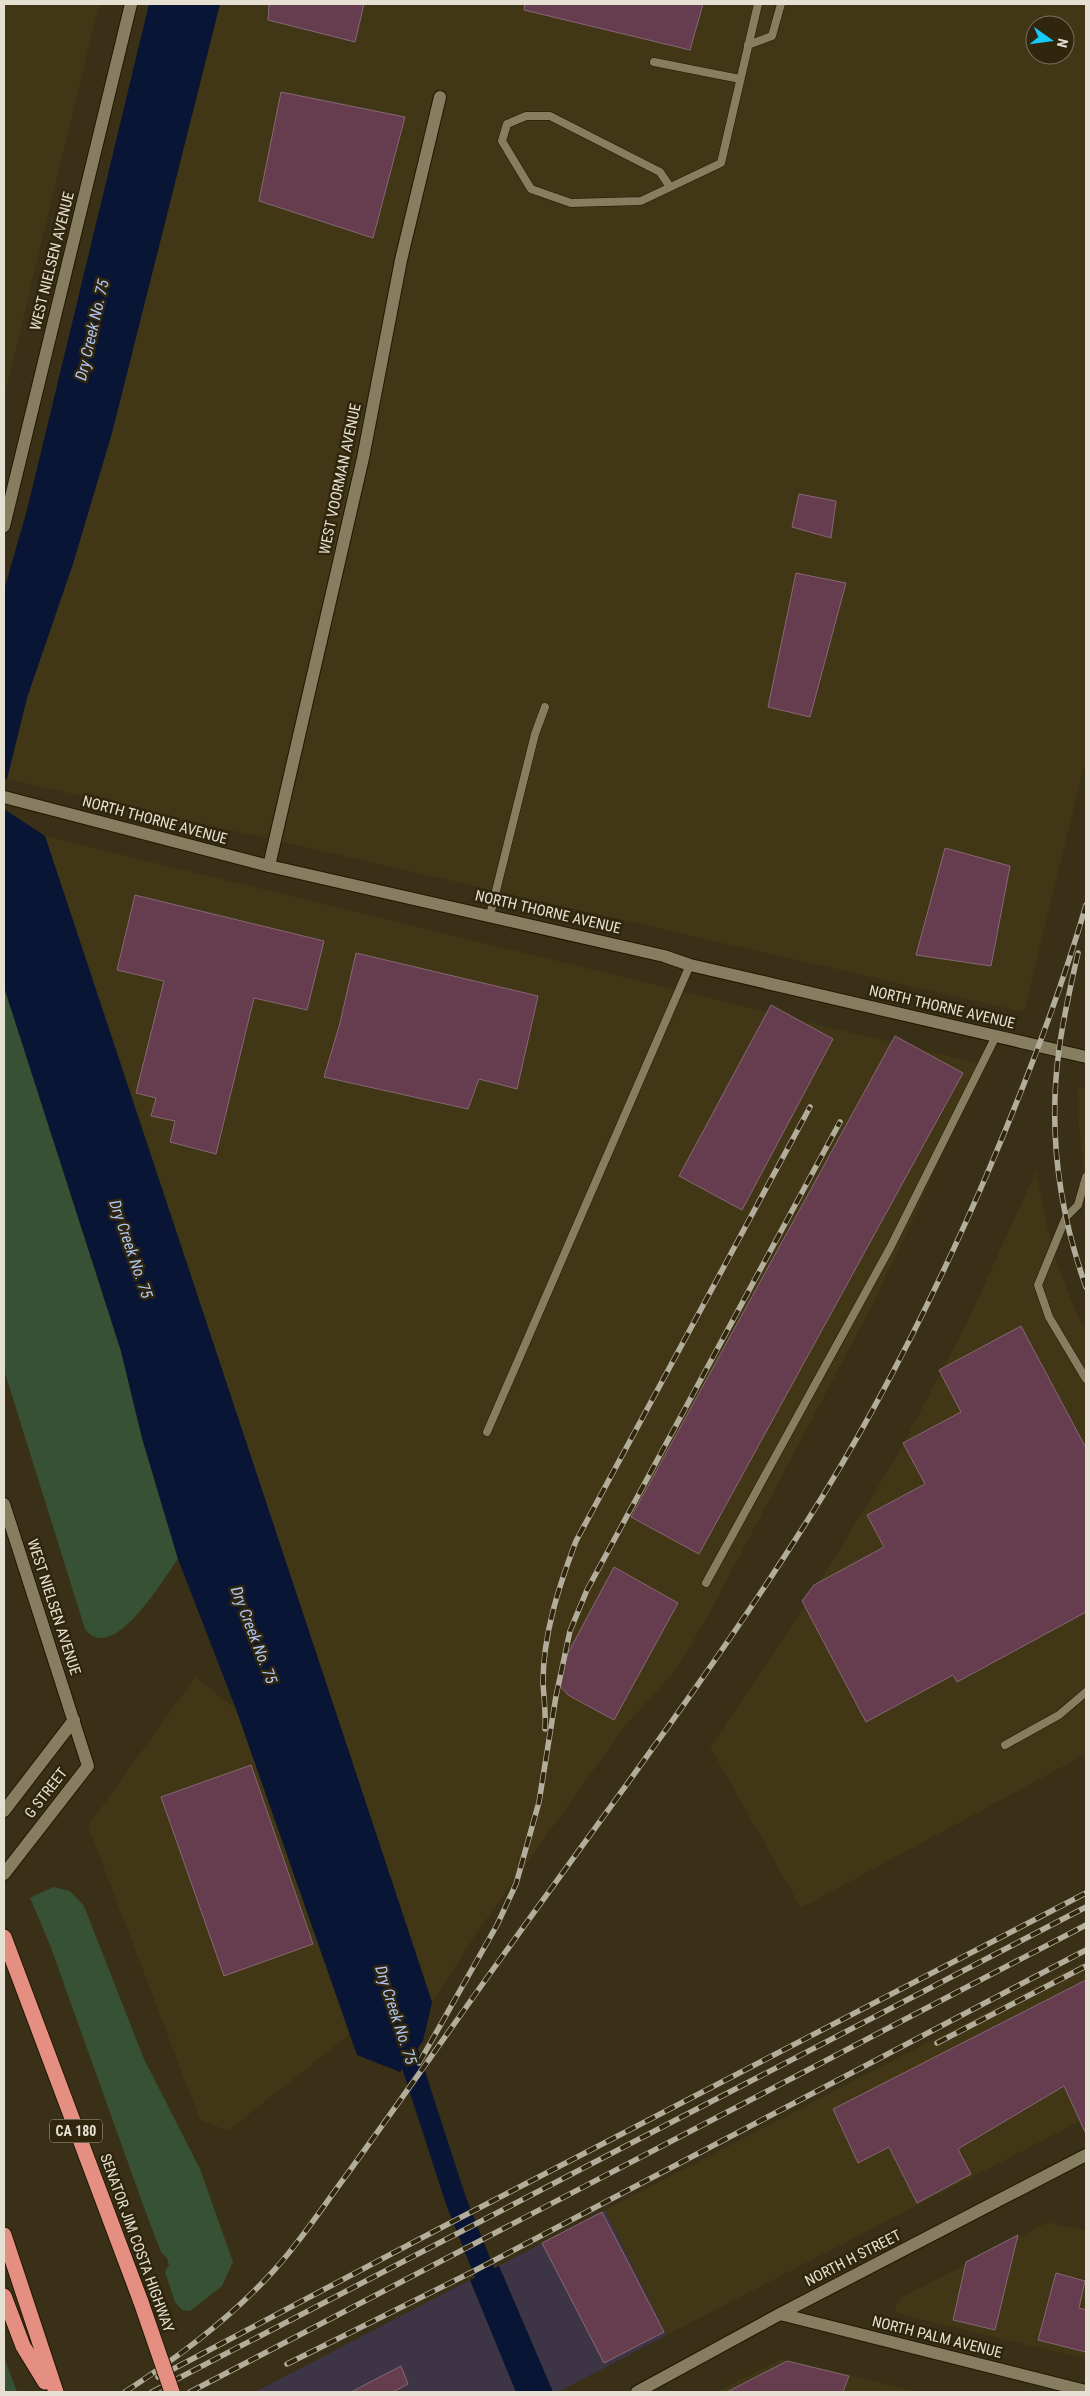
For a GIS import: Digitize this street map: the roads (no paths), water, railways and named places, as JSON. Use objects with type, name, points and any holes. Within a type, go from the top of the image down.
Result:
[{"type":"highway","name":"SENATOR JIM COSTA HIGHWAY","points":[[4,1937],[172,2392]]},
{"type":"highway","points":[[4,2235],[38,2360],[52,2392]]},
{"type":"highway","points":[[4,2296],[23,2346],[38,2360],[56,2392]]},
{"type":"street","name":"WEST NIELSEN AVENUE","points":[[4,526],[131,4]]},
{"type":"street","name":"WEST VOORMAN AVENUE","points":[[269,866],[362,458],[401,260],[440,97]]},
{"type":"street","name":"NORTH THORNE AVENUE","points":[[6,798],[269,866],[490,915],[664,956],[690,965],[1086,1057]]},
{"type":"street","name":"WEST NIELSEN AVENUE","points":[[4,1504],[74,1720]]},
{"type":"street","name":"G STREET","points":[[4,1810],[74,1720]]},
{"type":"street","name":"G STREET","points":[[4,1874],[88,1766],[74,1720]]},
{"type":"street","name":"NORTH H STREET","points":[[637,2392],[780,2314],[1086,2155]]},
{"type":"street","name":"NORTH PALM AVENUE","points":[[780,2314],[1078,2390]]},
{"type":"lane","points":[[670,188],[660,172],[550,116],[526,116],[507,124],[502,141],[531,189],[571,203],[641,201],[670,188],[720,163],[758,4]]},
{"type":"lane","points":[[748,45],[772,36],[781,4]]},
{"type":"lane","points":[[654,62],[740,79]]},
{"type":"lane","points":[[490,915],[535,734],[546,707]]},
{"type":"lane","points":[[487,1432],[690,965]]},
{"type":"lane","points":[[706,1584],[890,1248],[996,1036]]},
{"type":"lane","points":[[1086,1177],[1078,1205],[1066,1217],[1038,1285],[1049,1317],[1086,1379]]},
{"type":"lane","points":[[1005,1745],[1059,1715],[1086,1692]]},
{"type":"water","points":[[149,4],[220,4],[112,433],[73,564],[27,698],[7,779],[4,779],[4,590],[27,510]]},
{"type":"water","points":[[4,809],[45,836],[432,2002],[423,2041],[400,2072],[357,2055],[236,1709],[178,1559],[142,1438],[121,1351],[4,987]]},
{"type":"water","points":[[499,2266],[553,2392],[516,2392],[470,2280]]},
{"type":"waterway","name":"Dry Creek No. 75","points":[[401,2031],[456,2201],[495,2299]]},
{"type":"railway","points":[[125,2392],[180,2354],[215,2326],[265,2280],[298,2242],[693,1692],[768,1582],[856,1440],[904,1351],[949,1260],[1003,1135],[1042,1038],[1086,905]]},
{"type":"railway","points":[[1078,953],[1061,1038],[1055,1110],[1058,1170],[1063,1200],[1069,1229],[1086,1287]]},
{"type":"railway","points":[[545,1729],[543,1683],[546,1646],[553,1610],[576,1541],[810,1107]]},
{"type":"railway","points":[[419,2063],[497,1925],[516,1884],[539,1802],[556,1696],[570,1631],[587,1590],[840,1122]]},
{"type":"railway","points":[[158,2377],[450,2223],[1086,1893]]},
{"type":"railway","points":[[152,2392],[1086,1907]]},
{"type":"railway","points":[[190,2392],[1086,1925]]},
{"type":"railway","points":[[287,2364],[472,2272],[1086,1950]]},
{"type":"railway","points":[[937,2043],[1086,1966]]}]
